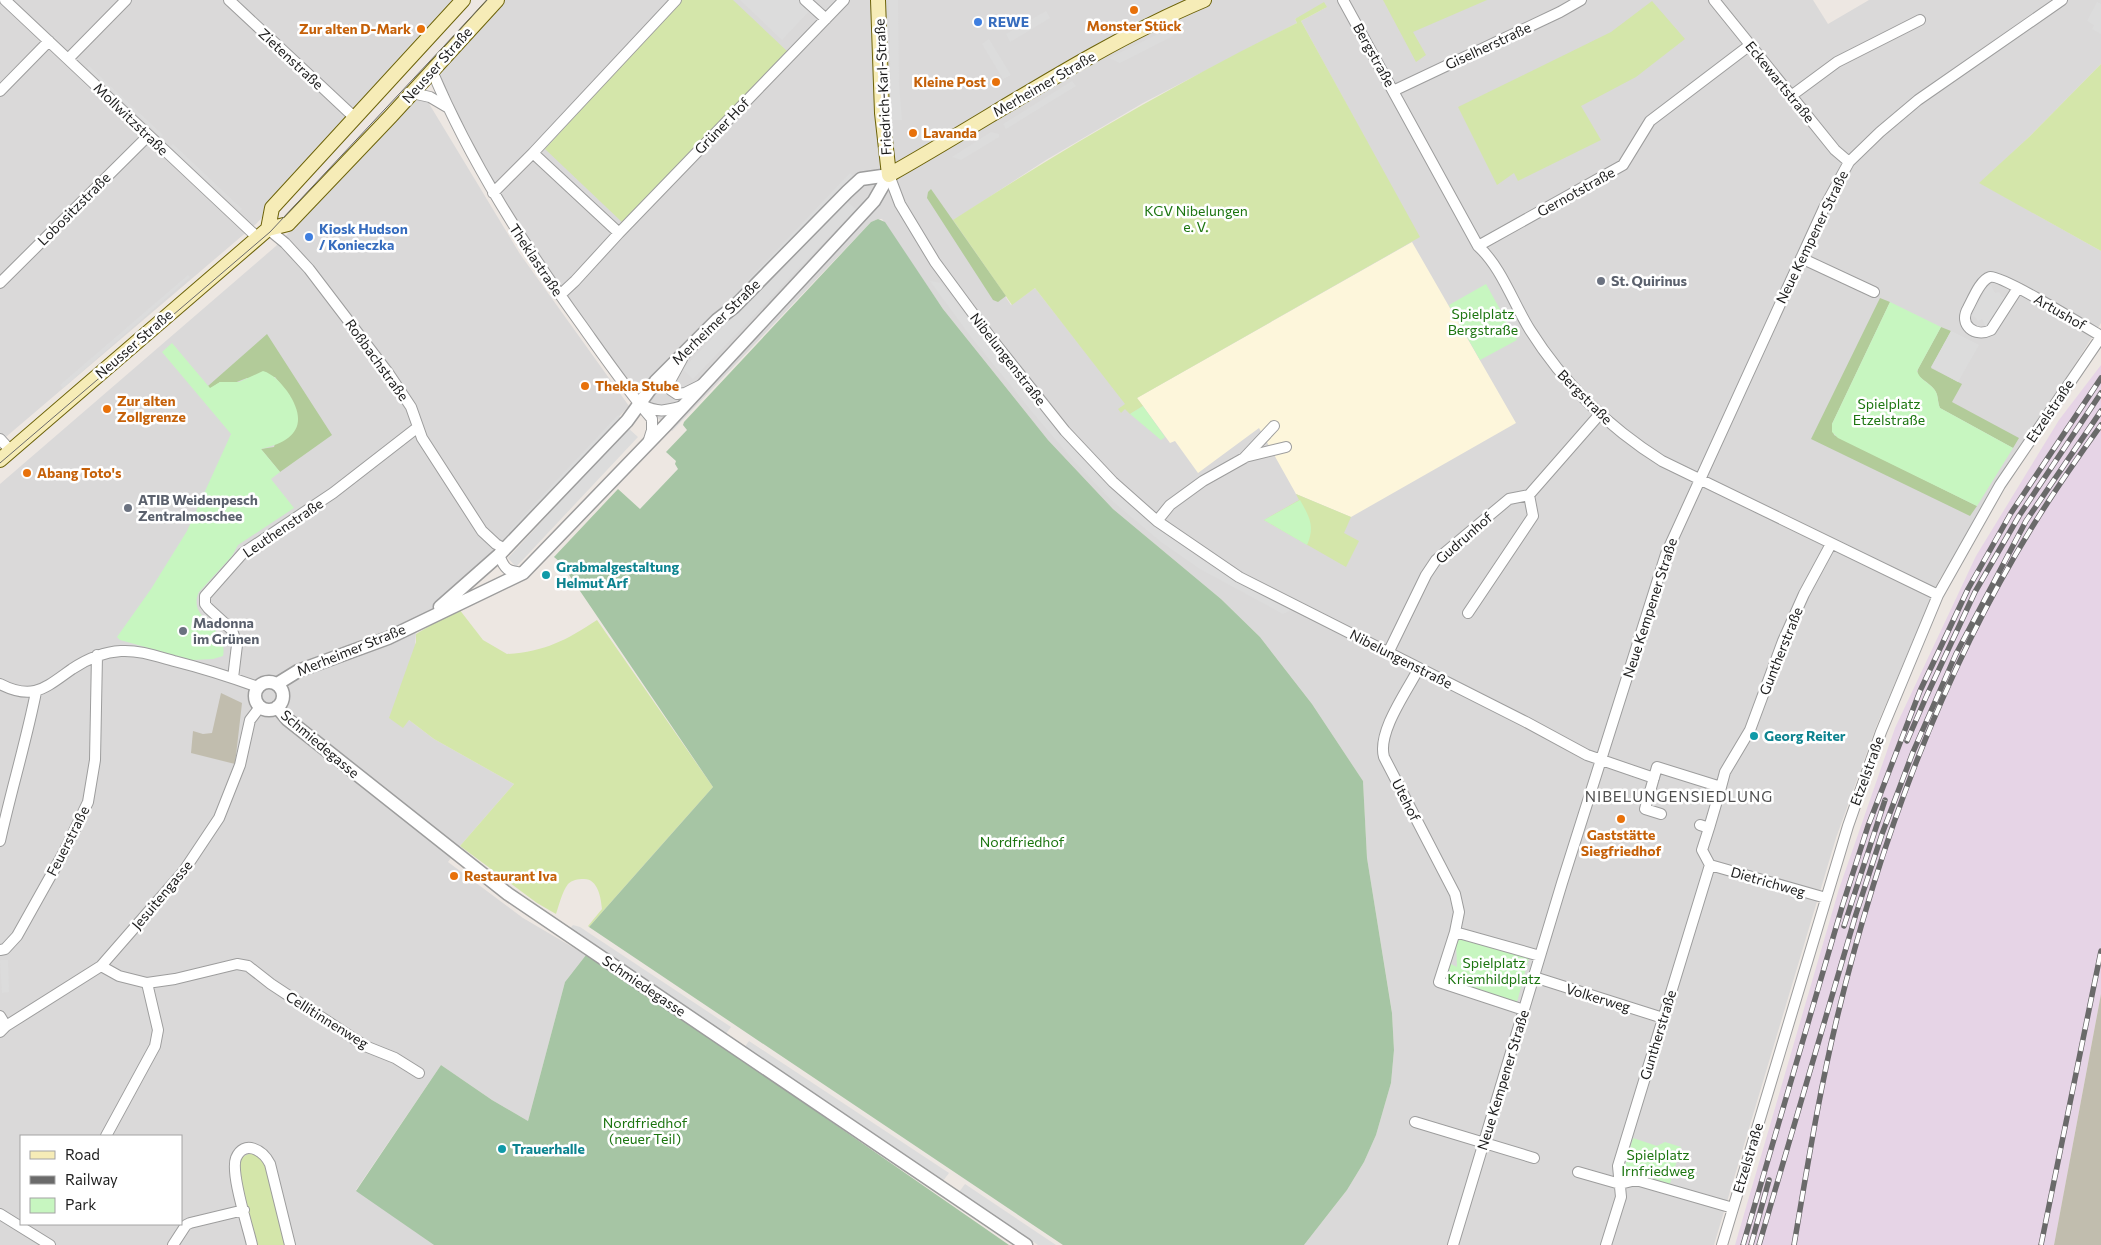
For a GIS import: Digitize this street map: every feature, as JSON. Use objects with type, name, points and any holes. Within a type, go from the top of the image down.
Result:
[{"type":"main road","name":"Neusser Straße","points":[[263,234],[272,208],[463,0]]},
{"type":"main road","name":"Neusser Straße","points":[[5,455],[263,234],[288,224],[432,72],[497,0]]},
{"type":"main road","name":"Friedrich-Karl-Straße","points":[[878,0],[882,113],[889,175]]},
{"type":"main road","name":"Merheimer Straße","points":[[889,175],[1060,73],[1125,38],[1204,0]]},
{"type":"street","name":"Mollwitzstraße","points":[[5,0],[148,136],[263,234]]},
{"type":"street","points":[[68,59],[126,0]]},
{"type":"street","name":"Zietenstraße","points":[[229,0],[354,117]]},
{"type":"street","points":[[493,193],[533,153],[676,0]]},
{"type":"street","points":[[805,0],[826,19]]},
{"type":"street","name":"Grüner Hof","points":[[560,295],[575,282],[619,233],[844,0]]},
{"type":"street","name":"Bergstraße","points":[[1343,0],[1478,246],[1489,255],[1530,330],[1563,378],[1599,415],[1636,445],[1699,480],[1938,595]]},
{"type":"street","name":"Giselherstraße","points":[[1393,91],[1560,12],[1581,0]]},
{"type":"street","name":"Eckewartstraße","points":[[1714,0],[1835,150],[1849,162]]},
{"type":"street","name":"Neue Kempener Straße","points":[[1453,1245],[1540,956],[1666,554],[1824,208],[1849,162],[1880,132],[1918,100],[2062,0]]},
{"type":"street","points":[[1792,96],[1838,62],[1920,20]]},
{"type":"street","points":[[0,91],[49,41]]},
{"type":"street","name":"Gernotstraße","points":[[1478,246],[1623,165],[1650,121],[1750,45]]},
{"type":"street","name":"Theklastraße","points":[[432,72],[493,193],[521,238],[639,403]]},
{"type":"street","points":[[412,93],[430,97],[448,107]]},
{"type":"street","name":"Lobositzstraße","points":[[0,283],[148,136]]},
{"type":"street","points":[[533,153],[619,233]]},
{"type":"street","name":"Merheimer Straße","points":[[426,618],[502,552],[627,421],[656,381],[688,347],[734,307],[861,179],[889,175]]},
{"type":"street","name":"Merheimer Straße","points":[[277,684],[298,671],[388,638],[522,573],[648,444],[874,201],[889,175]]},
{"type":"street","name":"Nibelungenstraße","points":[[889,175],[900,204],[920,238],[991,338],[1065,431],[1113,482],[1157,521],[1239,577],[1526,722],[1587,755],[1654,778]]},
{"type":"street","name":"Roßbachstraße","points":[[263,234],[284,243],[309,269],[354,326],[411,407],[422,438],[482,531],[502,552]]},
{"type":"street","points":[[1801,258],[1874,292]]},
{"type":"street","name":"Artushof","points":[[2018,288],[1991,330],[1978,333],[1972,331],[1967,326],[1964,320],[1965,313],[1987,278],[1998,277],[2018,288],[2101,336]]},
{"type":"street","name":"Etzelstraße","points":[[1722,1245],[1848,826],[1881,732],[1938,595],[2000,485],[2101,336]]},
{"type":"street","points":[[688,347],[669,383],[671,390],[677,394],[685,393],[703,384]]},
{"type":"street","points":[[639,403],[654,410],[665,411],[682,406]]},
{"type":"street","points":[[639,403],[652,419],[652,430],[648,444]]},
{"type":"street","points":[[1468,613],[1533,516],[1529,495],[1599,415]]},
{"type":"street","points":[[1244,458],[1274,426]]},
{"type":"street","name":"Leuthenstraße","points":[[233,678],[236,645],[232,630],[208,608],[205,604],[205,596],[243,554],[333,494],[418,427]]},
{"type":"street","points":[[0,438],[5,455]]},
{"type":"street","points":[[1157,521],[1170,505],[1203,481],[1244,458],[1286,447]]},
{"type":"street","name":"Gudrunhof","points":[[1388,653],[1426,574],[1436,560],[1509,500],[1529,495]]},
{"type":"street","name":"Guntherstraße","points":[[1606,1245],[1621,1197],[1618,1166],[1710,865],[1702,850],[1704,827],[1721,787],[1725,772],[1750,730],[1783,641],[1804,594],[1831,544]]},
{"type":"street","points":[[502,552],[503,565],[509,571],[522,573]]},
{"type":"street","points":[[0,684],[16,690],[36,692],[54,683],[78,665],[97,655],[119,651],[137,652],[233,678],[258,687]]},
{"type":"street","name":"Feuerstraße","points":[[0,950],[5,949],[17,936],[64,852],[88,802],[95,760],[97,655]]},
{"type":"street","name":"Utehof","points":[[1419,668],[1384,735],[1382,748],[1384,757],[1455,894],[1460,912],[1455,932]]},
{"type":"street","points":[[260,707],[255,700],[258,687],[265,682],[277,684]]},
{"type":"street","name":"Schmiedegasse","points":[[260,707],[269,710],[277,707],[283,696],[277,684]]},
{"type":"street","points":[[0,841],[11,788],[27,734],[36,692]]},
{"type":"street","name":"Jesuitengasse","points":[[3,1029],[101,966],[183,872],[210,835],[219,818],[240,765],[250,720],[260,707]]},
{"type":"street","name":"Schmiedegasse","points":[[277,707],[287,719],[508,894],[1026,1245]]},
{"type":"street","points":[[1661,814],[1645,809],[1657,767],[1721,787]]},
{"type":"street","name":"Dietrichweg","points":[[1710,865],[1826,898]]},
{"type":"street","points":[[1524,1010],[1439,982],[1455,932],[1540,956]]},
{"type":"street","name":"Cellitinnenweg","points":[[148,983],[175,979],[237,964],[248,966],[271,984],[365,1046],[395,1058],[419,1072]]},
{"type":"street","points":[[101,966],[119,976],[148,983],[158,1030],[155,1046],[107,1135]]},
{"type":"street","name":"Volkerweg","points":[[1534,977],[1663,1018]]},
{"type":"street","points":[[0,1016],[3,1029]]},
{"type":"street","points":[[1415,1122],[1534,1158]]},
{"type":"street","points":[[252,1245],[234,1165],[241,1151],[248,1148],[256,1148],[264,1154],[270,1164],[290,1245]]},
{"type":"street","points":[[1578,1172],[1620,1184],[1636,1180],[1733,1208]]},
{"type":"street","points":[[174,1245],[186,1225],[190,1222],[244,1210]]},
{"type":"street","points":[[0,1214],[44,1243]]},
{"type":"shaded area","points":[[0,0],[465,0],[256,224],[0,442]]},
{"type":"shaded area","points":[[501,0],[1813,0],[1828,24],[1869,0],[2101,0],[2101,64],[2029,137],[1980,183],[2101,251],[2101,323],[1939,580],[1876,727],[1836,838],[1714,1245],[1304,1245],[1347,1190],[1364,1162],[1376,1135],[1391,1083],[1394,1050],[1392,1012],[1367,858],[1363,781],[1312,704],[1260,637],[1221,599],[1113,509],[1048,440],[943,309],[882,219],[871,222],[672,431],[639,401],[509,218],[432,74]],"holes":[[[1327,7],[1301,21],[1419,237],[1126,404],[1035,288],[1011,305],[954,220],[1046,160],[1143,103],[1297,23],[1295,19]]]},
{"type":"shaded area","points":[[740,0],[801,0],[811,9],[782,40]]},
{"type":"shaded area","points":[[889,0],[898,0],[899,84],[902,120],[891,120]]},
{"type":"shaded area","points":[[2097,2],[2101,4],[2101,34],[2092,29],[2094,25],[2087,21]]},
{"type":"shaded area","points":[[1046,11],[1050,18],[1010,42],[1006,34]]},
{"type":"shaded area","points":[[1168,29],[1174,32],[1173,36],[1120,63],[1109,58]]},
{"type":"shaded area","points":[[989,39],[1011,75],[1003,79],[982,44]]},
{"type":"shaded area","points":[[89,66],[163,135],[161,137],[87,68]]},
{"type":"shaded area","points":[[1072,81],[1076,86],[1006,129],[1003,124]]},
{"type":"shaded area","points":[[419,95],[425,97],[520,254],[629,406],[416,633],[409,720],[434,739],[514,784],[448,862],[523,918],[586,955],[565,982],[528,1121],[492,1100],[441,1065],[356,1190],[434,1245],[0,1245],[0,484],[276,246]]},
{"type":"shaded area","points":[[991,132],[999,134],[999,137],[961,160],[952,157]]},
{"type":"shaded area","points":[[173,144],[242,209],[240,211],[170,146]]},
{"type":"shaded area","points":[[850,173],[854,177],[736,301],[732,297]]},
{"type":"shaded area","points":[[845,200],[856,209],[693,379],[683,369]]},
{"type":"shaded area","points":[[1412,242],[1516,423],[1351,517],[1296,494],[1259,428],[1198,473],[1175,441],[1170,443],[1137,398]]},
{"type":"shaded area","points":[[188,275],[190,277],[63,388],[60,385]]},
{"type":"shaded area","points":[[930,281],[941,283],[1066,440],[1111,488],[1136,510],[1199,558],[1239,583],[1292,610],[1283,614],[1200,569],[1161,542],[1110,499],[1073,460],[1033,413],[971,337]]},
{"type":"shaded area","points":[[1991,285],[1995,293],[1999,292],[2004,297],[1986,328],[1982,319],[1978,321],[1972,316],[1987,287]]},
{"type":"shaded area","points":[[1951,331],[1979,345],[1958,382],[1931,367]]},
{"type":"shaded area","points":[[2101,365],[2101,994],[2054,1245],[1735,1245],[1839,889],[1895,728],[1976,556],[2059,420]]},
{"type":"shaded area","points":[[618,415],[623,420],[513,535],[509,531]]},
{"type":"shaded area","points":[[628,428],[638,437],[516,567],[508,558]]},
{"type":"shaded area","points":[[221,693],[242,703],[235,764],[191,753],[193,731],[203,734],[212,733]]},
{"type":"shaded area","points":[[573,925],[580,927],[731,1027],[725,1035],[569,930]]},
{"type":"shaded area","points":[[0,960],[8,960],[9,992],[2,993]]},
{"type":"shaded area","points":[[2101,994],[2101,1245],[2054,1245]]},
{"type":"shaded area","points":[[749,1041],[949,1173],[943,1181],[744,1048]]},
{"type":"shaded area","points":[[965,1184],[1056,1245],[1038,1245],[959,1192]]},
{"type":"green space","points":[[681,0],[733,0],[787,51],[624,224],[545,149]]},
{"type":"green space","points":[[1383,0],[1487,0],[1413,32],[1426,55],[1416,62]]},
{"type":"green space","points":[[1652,1],[1685,39],[1636,77],[1581,106],[1601,140],[1518,181],[1514,173],[1497,185],[1458,107],[1611,32]]},
{"type":"green space","name":"KGV Nibelungen e. V.","points":[[1324,2],[1327,7],[1301,21],[1420,237],[1137,398],[1143,406],[1130,414],[1125,409],[1121,413],[1118,409],[1125,404],[1035,288],[1012,305],[953,220],[1037,167],[1122,117],[1297,23],[1295,19]]},
{"type":"green space","points":[[2101,64],[2101,251],[1979,183],[2029,137]]},
{"type":"green space","points":[[931,189],[1006,296],[998,302],[993,300],[927,198],[928,192]]},
{"type":"green space","name":"Nordfriedhof","points":[[878,219],[885,222],[943,309],[1048,440],[1113,509],[1221,599],[1260,637],[1312,704],[1363,781],[1367,858],[1392,1013],[1394,1050],[1391,1083],[1376,1135],[1364,1162],[1347,1190],[1304,1245],[1063,1245],[589,927],[713,787],[561,563],[554,557],[618,489],[640,509],[678,469],[675,464],[676,461],[666,452],[687,430],[683,425],[684,422],[871,222]]},
{"type":"green space","name":"Spielplatz Bergstraße","points":[[1486,284],[1517,340],[1480,360],[1449,305]]},
{"type":"green space","points":[[1880,298],[1890,302],[1832,424],[1834,435],[1977,506],[1970,516],[1811,439]]},
{"type":"green space","name":"Spielplatz Etzelstraße","points":[[1890,302],[1941,327],[1917,371],[1920,377],[1936,391],[1940,408],[2013,448],[1977,506],[1838,438],[1832,432],[1832,424]]},
{"type":"green space","points":[[1941,327],[1951,331],[1931,368],[1962,384],[1952,402],[2019,438],[2013,448],[1940,408],[1935,390],[1917,374]]},
{"type":"green space","points":[[267,334],[332,435],[280,472],[261,449],[274,447],[290,396],[275,377],[247,378],[234,383],[220,382],[210,389],[208,386]]},
{"type":"green space","points":[[172,343],[210,388],[220,382],[239,382],[263,371],[267,372],[287,391],[294,402],[297,412],[298,421],[296,429],[291,436],[273,446],[261,449],[280,472],[271,479],[294,508],[238,545],[232,556],[199,592],[198,609],[220,637],[223,645],[223,656],[213,659],[192,660],[120,640],[117,637],[151,589],[187,531],[231,434],[162,352]]},
{"type":"green space","points":[[1143,406],[1165,437],[1161,440],[1130,414]]},
{"type":"green space","points":[[1296,494],[1351,517],[1344,533],[1359,541],[1346,567],[1264,520],[1299,500]]},
{"type":"green space","points":[[1300,500],[1311,527],[1307,545],[1264,520]]},
{"type":"green space","points":[[459,609],[483,640],[507,654],[532,651],[555,644],[597,620],[713,787],[589,927],[602,909],[598,889],[592,882],[579,879],[568,884],[556,914],[537,903],[460,846],[514,784],[434,739],[409,720],[403,728],[389,718],[416,642],[416,634]]},
{"type":"green space","name":"Spielplatz Kriemhildplatz","points":[[1462,938],[1529,958],[1517,1002],[1454,982],[1447,976],[1449,963],[1457,967],[1456,942]]},
{"type":"green space","name":"Nordfriedhof (neuer Teil)","points":[[586,955],[719,1044],[1009,1245],[434,1245],[356,1191],[441,1065],[492,1100],[528,1121],[565,982]]},
{"type":"green space","name":"Spielplatz Irnfriedweg","points":[[1633,1138],[1657,1146],[1665,1142],[1681,1147],[1670,1184],[1626,1170],[1625,1166]]},
{"type":"green space","points":[[255,1153],[264,1160],[286,1245],[255,1245],[237,1172],[242,1158]]},
{"type":"tram line","points":[[0,463],[270,232],[487,0]]},
{"type":"railway","points":[[1743,1245],[1842,907],[1868,826],[1920,691],[1968,589],[2011,513],[2101,378]]},
{"type":"railway","points":[[1907,741],[1975,592],[2019,516],[2101,393]]},
{"type":"railway","points":[[1759,1245],[1856,914],[1882,834],[1913,752],[1956,654],[2026,521],[2101,411]]},
{"type":"railway","points":[[1794,1245],[1819,1103],[1853,954],[1893,826],[1916,763],[1970,640],[2001,581],[2042,511],[2101,425]]},
{"type":"railway","points":[[1844,926],[1885,800]]},
{"type":"railway","points":[[2041,1245],[2101,951]]},
{"type":"railway","points":[[1751,1245],[1769,1180]]},
{"type":"place","name":"Monster Stück","points":[[1134,10]]},
{"type":"place","name":"REWE","points":[[978,22]]},
{"type":"place","name":"Zur alten D-Mark","points":[[421,29]]},
{"type":"place","name":"Kleine Post","points":[[996,82]]},
{"type":"place","name":"Lavanda","points":[[913,133]]},
{"type":"place","name":"Kiosk Hudson / Konieczka","points":[[309,237]]},
{"type":"place","name":"St. Quirinus","points":[[1601,281]]},
{"type":"place","name":"Thekla Stube","points":[[585,386]]},
{"type":"place","name":"Zur alten Zollgrenze","points":[[107,409]]},
{"type":"place","name":"Abang Toto's","points":[[27,473]]},
{"type":"place","name":"ATIB Weidenpesch Zentralmoschee","points":[[128,508]]},
{"type":"place","name":"Grabmalgestaltung Helmut Arf","points":[[546,575]]},
{"type":"place","name":"Madonna im Grünen","points":[[183,631]]},
{"type":"place","name":"Georg Reiter","points":[[1754,736]]},
{"type":"place","name":"Gaststätte Siegfriedhof","points":[[1621,819]]},
{"type":"place","name":"Restaurant Iva","points":[[454,876]]},
{"type":"place","name":"Trauerhalle","points":[[502,1149]]},
{"type":"district","name":"NIBELUNGENSIEDLUNG","points":[[1679,797]]}]
